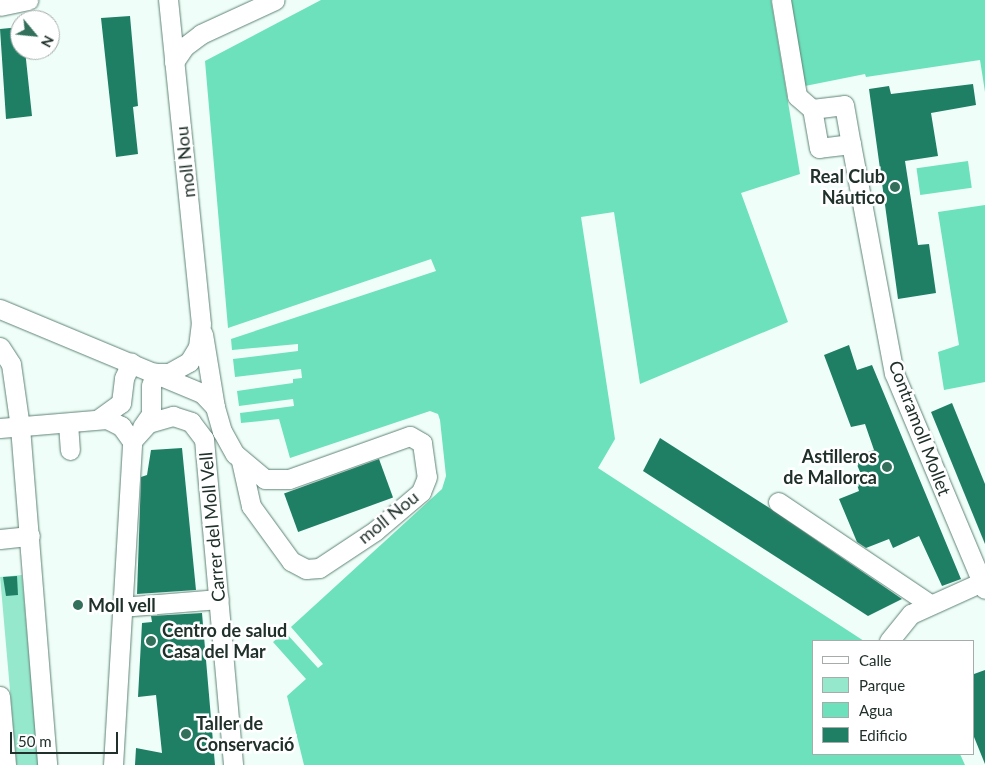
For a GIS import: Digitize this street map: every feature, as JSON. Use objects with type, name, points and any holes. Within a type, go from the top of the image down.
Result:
[{"type":"street","points":[[0,6],[28,0]]},
{"type":"street","name":"moll Nou","points":[[168,0],[201,324],[215,407],[229,445],[242,461],[260,477],[282,481],[410,436],[422,443],[427,477],[421,492],[375,531],[319,568],[306,569],[291,561],[252,506],[242,461]]},
{"type":"street","points":[[174,62],[184,47],[201,34],[245,7],[275,0]]},
{"type":"street","points":[[781,0],[797,96],[812,109],[819,148],[851,144]]},
{"type":"street","points":[[171,26],[188,35],[201,34]]},
{"type":"street","name":"Contramoll Mollet","points":[[812,109],[844,105],[894,372],[984,586]]},
{"type":"street","points":[[0,309],[155,372],[151,386],[151,414],[137,434],[121,607],[112,765]]},
{"type":"street","name":"moll Nou","points":[[155,372],[169,373],[188,362],[198,347],[201,324]]},
{"type":"street","points":[[0,347],[20,427],[47,765]]},
{"type":"street","points":[[0,428],[68,423],[100,418],[121,402],[124,378],[131,362]]},
{"type":"street","name":"moll Nou","points":[[155,372],[202,393],[215,407]]},
{"type":"street","name":"Carrer del Moll Vell","points":[[137,434],[154,419],[173,416],[191,422],[204,439],[233,765]]},
{"type":"street","points":[[100,418],[137,434]]},
{"type":"street","points":[[68,423],[70,450]]},
{"type":"street","points":[[778,502],[931,605]]},
{"type":"street","points":[[0,539],[30,536]]},
{"type":"street","points":[[890,640],[911,614],[984,586]]},
{"type":"street","points":[[121,607],[219,600]]},
{"type":"street","points":[[0,696],[6,765]]},
{"type":"green space","points":[[22,575],[39,765],[17,765],[0,577]]},
{"type":"water","points":[[321,0],[771,0],[800,174],[741,193],[788,322],[640,384],[614,212],[581,217],[615,439],[598,468],[862,640],[812,640],[812,755],[960,755],[965,765],[304,765],[287,696],[306,679],[273,642],[285,632],[318,668],[323,664],[291,627],[442,489],[446,476],[440,420],[438,414],[430,411],[290,458],[279,419],[241,423],[240,413],[294,406],[293,399],[239,406],[237,391],[293,383],[293,379],[302,378],[301,369],[235,377],[233,359],[298,351],[298,344],[232,350],[231,339],[436,271],[431,259],[228,328],[205,61]]},
{"type":"water","points":[[790,0],[985,0],[985,92],[980,60],[866,77],[865,74],[805,86]]},
{"type":"water","points":[[968,161],[972,188],[920,195],[917,168]]},
{"type":"water","points":[[985,205],[985,382],[944,390],[938,352],[959,345],[938,212]]},
{"type":"building","points":[[130,16],[138,106],[133,107],[138,154],[116,157],[101,18]]},
{"type":"building","points":[[10,28],[10,60],[26,60],[32,116],[6,119],[0,29]]},
{"type":"building","name":"Real Club Náutico","points":[[973,84],[976,105],[931,113],[938,156],[905,161],[918,245],[929,244],[936,293],[898,299],[869,89],[889,86],[891,94]]},
{"type":"building","name":"Astilleros de Mallorca","points":[[849,345],[857,370],[872,365],[961,579],[942,586],[919,536],[893,548],[889,539],[866,548],[857,542],[839,499],[859,491],[856,481],[862,477],[854,457],[874,450],[865,424],[851,427],[824,355]]},
{"type":"building","points":[[952,403],[985,484],[985,544],[931,412]]},
{"type":"building","points":[[660,438],[768,507],[902,599],[868,616],[643,471]]},
{"type":"building","points":[[182,448],[196,590],[137,594],[141,477],[147,475],[151,450]]},
{"type":"building","points":[[379,459],[393,498],[298,532],[284,494]]},
{"type":"building","points":[[17,576],[18,595],[6,596],[3,577]]},
{"type":"building","points":[[202,613],[215,765],[135,765],[136,748],[162,753],[156,695],[138,697],[142,623],[152,622],[151,616]]},
{"type":"building","points":[[985,670],[985,764],[975,739],[975,674]]},
{"type":"place","name":"Real Club Náutico","points":[[895,187]]},
{"type":"place","name":"Astilleros de Mallorca","points":[[887,467]]},
{"type":"place","name":"Moll vell","points":[[78,605]]},
{"type":"place","name":"Centro de salud Casa del Mar","points":[[151,641]]},
{"type":"place","name":"Taller de Conservació","points":[[186,734]]}]
